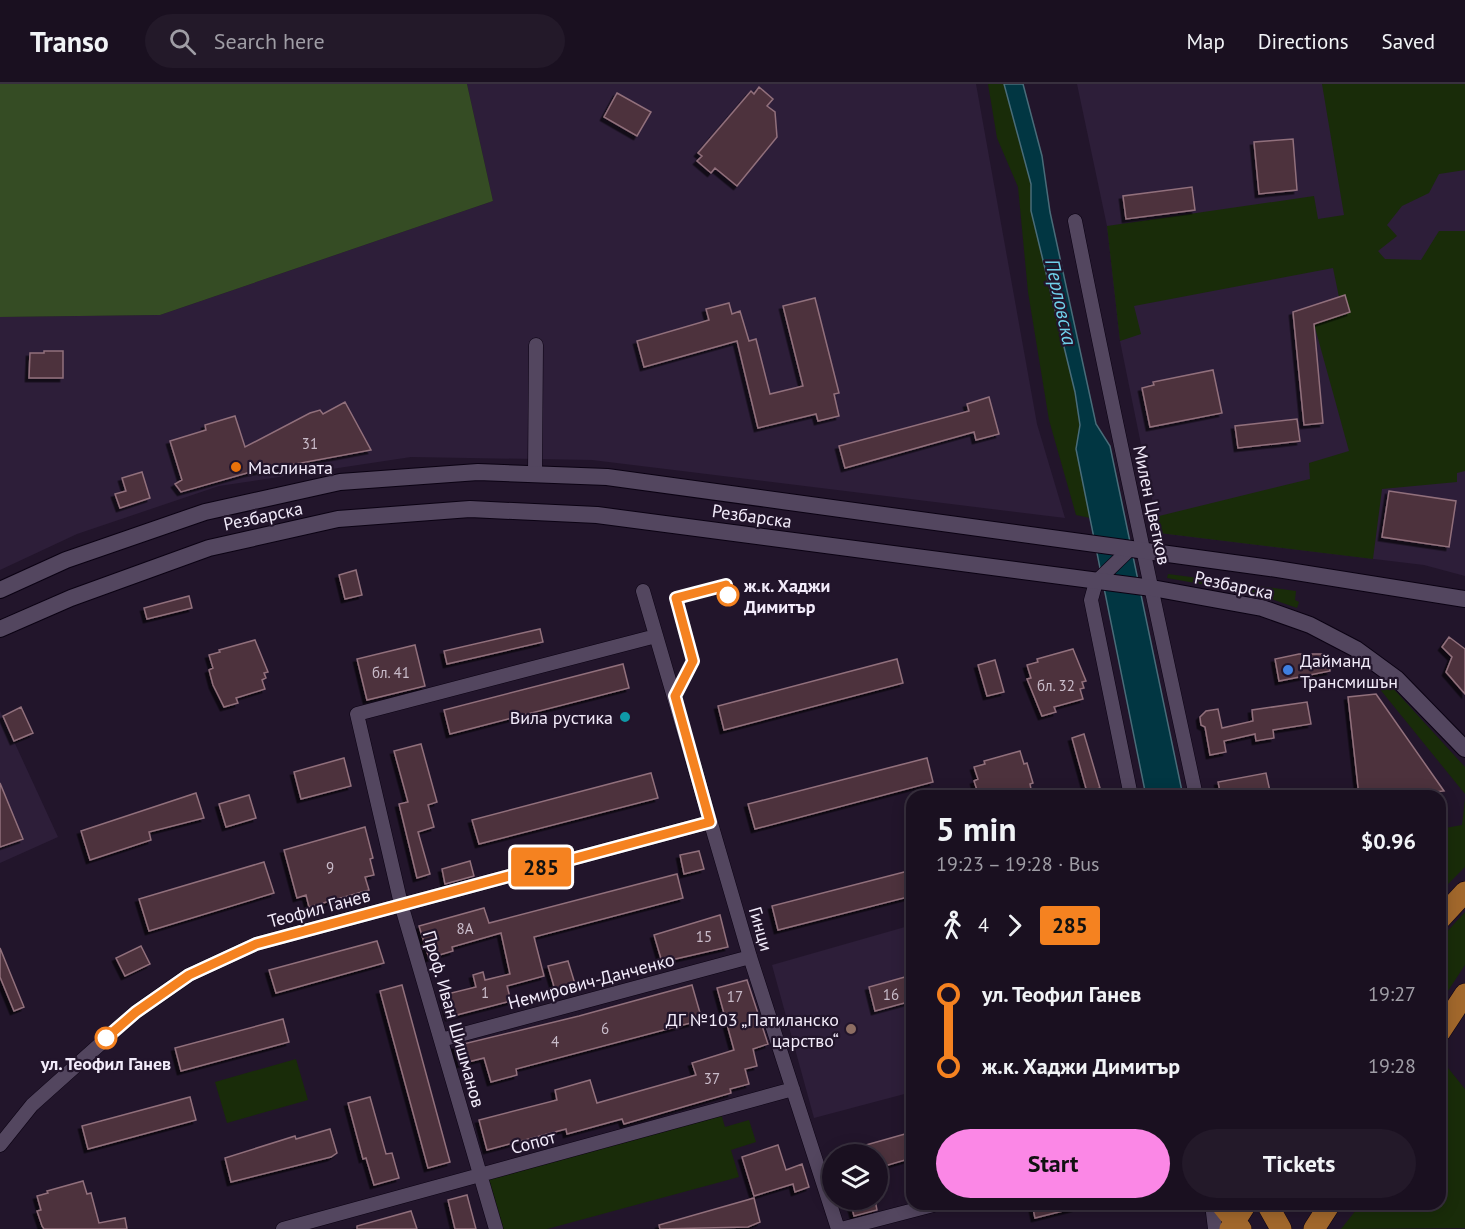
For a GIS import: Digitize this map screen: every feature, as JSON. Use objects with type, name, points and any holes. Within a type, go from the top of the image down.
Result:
[{"type":"main road","points":[[1446,913],[1465,892]]},
{"type":"main road","points":[[1446,1023],[1465,994]]},
{"type":"main road","points":[[1223,1210],[1230,1227]]},
{"type":"main road","points":[[1230,1227],[1242,1210]]},
{"type":"main road","points":[[1270,1210],[1282,1229]]},
{"type":"main road","points":[[1314,1229],[1326,1210]]},
{"type":"street","name":"Милен Цветков","points":[[1075,221],[1138,550],[1152,588],[1196,790]]},
{"type":"street","points":[[536,345],[536,474]]},
{"type":"street","name":"Резбарска","points":[[0,590],[66,560],[205,512],[340,482],[478,472],[608,477],[1270,567],[1465,599]]},
{"type":"street","name":"Резбарска","points":[[0,629],[71,598],[208,548],[338,519],[470,509],[597,515],[1152,588],[1262,608],[1310,625],[1356,648],[1397,679],[1465,750]]},
{"type":"street","name":"Милен Цветков","points":[[1096,582],[1138,550]]},
{"type":"street","points":[[1096,582],[1091,600],[1130,790]]},
{"type":"street","name":"Гинци","points":[[643,591],[750,957],[840,1229]]},
{"type":"street","name":"Проф. Иван Шишманов","points":[[496,1229],[402,904],[360,739],[357,714],[656,636]]},
{"type":"street","name":"Теофил Ганев","points":[[0,1145],[32,1105],[136,1012],[189,975],[256,944],[710,822]]},
{"type":"street","name":"Немирович-Данченко","points":[[441,1040],[750,957]]},
{"type":"street","name":"Сопот","points":[[283,1229],[793,1089]]},
{"type":"street","points":[[840,1229],[914,1210]]},
{"type":"street","points":[[1217,1210],[1230,1227]]},
{"type":"street","points":[[1280,1210],[1282,1229]]},
{"type":"shaded area","points":[[467,84],[976,84],[1037,424],[1065,518],[592,460],[411,457],[219,486],[77,534],[0,570],[0,317],[160,315],[493,201]]},
{"type":"shaded area","points":[[1077,84],[1465,84],[1465,576],[1424,565],[1159,533],[1120,341],[1107,226]]},
{"type":"shaded area","points":[[0,711],[58,837],[0,863]]},
{"type":"shaded area","name":"ДГ №103 „Патиланско царство“","points":[[906,927],[906,1094],[814,1118],[772,965]]},
{"type":"green space","points":[[0,84],[467,84],[493,201],[160,315],[0,317]]},
{"type":"green space","points":[[988,84],[1004,84],[1031,184],[1031,211],[1075,392],[1080,425],[1076,449],[1090,518],[1076,515],[1049,420],[1028,292],[1018,187],[997,138]]},
{"type":"green space","points":[[1322,84],[1465,84],[1465,170],[1439,174],[1429,193],[1402,206],[1387,225],[1397,236],[1378,251],[1385,259],[1421,260],[1439,231],[1465,231],[1465,471],[1457,473],[1457,482],[1382,489],[1373,559],[1159,533],[1155,517],[1310,479],[1309,463],[1349,451],[1314,324],[1350,312],[1345,295],[1339,297],[1333,268],[1134,306],[1141,334],[1120,341],[1107,226],[1314,196],[1318,219],[1344,215]]},
{"type":"green space","points":[[1168,574],[1296,591],[1295,600],[1299,602],[1297,608],[1257,594],[1167,578]]},
{"type":"green space","points":[[1370,677],[1390,685],[1465,767],[1465,794]]},
{"type":"green space","points":[[1465,799],[1465,867],[1446,886],[1446,828],[1462,825]]},
{"type":"green space","points":[[1465,912],[1465,965],[1446,994],[1446,933]]},
{"type":"green space","points":[[296,1059],[308,1100],[227,1123],[215,1082]]},
{"type":"green space","points":[[1446,1065],[1465,1089],[1465,1228],[1341,1229],[1356,1210],[1446,1210]]},
{"type":"green space","points":[[720,1110],[725,1127],[749,1120],[756,1142],[731,1150],[739,1177],[547,1229],[496,1229],[480,1175]]},
{"type":"water","name":"Перловска","points":[[1004,84],[1023,84],[1042,156],[1050,212],[1096,424],[1110,446],[1182,790],[1145,790],[1076,449],[1080,425],[1075,392],[1031,211],[1031,184]]},
{"type":"building","points":[[759,87],[773,99],[767,106],[775,112],[777,137],[737,186],[715,168],[711,173],[697,161],[702,156],[698,153],[751,91],[754,94]]},
{"type":"building","points":[[617,93],[651,112],[637,136],[604,117]]},
{"type":"building","points":[[1293,139],[1297,190],[1259,194],[1254,142]]},
{"type":"building","points":[[1192,187],[1195,210],[1126,219],[1123,196]]},
{"type":"building","points":[[1345,295],[1350,312],[1314,324],[1323,423],[1304,425],[1293,312]]},
{"type":"building","points":[[815,298],[839,393],[834,394],[839,416],[818,421],[816,414],[758,428],[737,341],[644,367],[637,341],[709,320],[706,309],[729,303],[732,314],[740,311],[749,341],[756,339],[770,394],[803,386],[783,306]]},
{"type":"building","points":[[44,351],[63,351],[63,378],[29,378],[30,353],[44,353]]},
{"type":"building","points":[[1213,370],[1222,413],[1150,427],[1142,388],[1154,385],[1153,382]]},
{"type":"building","points":[[989,397],[999,434],[976,440],[974,432],[845,468],[839,446],[969,411],[967,404]]},
{"type":"building","points":[[345,402],[371,450],[247,473],[181,492],[175,484],[182,480],[170,441],[206,430],[205,425],[235,416],[245,447],[310,413],[320,410],[323,414]]},
{"type":"building","points":[[1297,419],[1300,441],[1238,448],[1235,426]]},
{"type":"building","points":[[142,472],[150,498],[120,508],[115,494],[126,491],[122,478]]},
{"type":"building","points":[[1389,491],[1456,501],[1449,547],[1382,537]]},
{"type":"building","points":[[356,570],[362,595],[345,599],[339,575]]},
{"type":"building","points":[[189,596],[192,608],[147,619],[144,608]]},
{"type":"building","points":[[540,629],[543,642],[447,664],[444,651]]},
{"type":"building","points":[[1449,637],[1465,649],[1465,694],[1446,672],[1452,657],[1442,647]]},
{"type":"building","points":[[255,640],[268,672],[264,673],[266,678],[262,680],[265,689],[236,698],[238,703],[224,707],[213,685],[209,670],[213,668],[209,655]]},
{"type":"building","points":[[415,645],[425,686],[367,700],[357,659]]},
{"type":"building","points":[[1073,649],[1086,681],[1082,682],[1084,688],[1080,689],[1083,699],[1054,707],[1056,712],[1042,716],[1027,679],[1031,678],[1027,665],[1038,662],[1037,659]]},
{"type":"building","points":[[1299,654],[1327,654],[1330,671],[1279,681],[1275,659]]},
{"type":"building","points":[[897,659],[903,683],[724,730],[718,706]]},
{"type":"building","points":[[995,660],[1004,692],[987,696],[978,665]]},
{"type":"building","points":[[623,664],[629,688],[450,734],[444,710]]},
{"type":"building","points":[[1376,694],[1443,790],[1358,790],[1348,697]]},
{"type":"building","points":[[1307,702],[1311,724],[1273,730],[1274,738],[1256,741],[1255,734],[1224,741],[1226,752],[1210,755],[1205,727],[1201,725],[1200,717],[1206,711],[1218,709],[1222,728],[1253,721],[1252,710]]},
{"type":"building","points":[[21,707],[33,733],[14,741],[3,716]]},
{"type":"building","points":[[1084,734],[1100,788],[1086,790],[1072,738]]},
{"type":"building","points":[[421,744],[437,802],[428,805],[434,827],[418,832],[430,874],[417,878],[399,804],[408,802],[394,751]]},
{"type":"building","points":[[1020,751],[1024,764],[1027,763],[1033,783],[1030,784],[1031,789],[977,790],[974,781],[978,779],[974,767],[985,764],[984,761]]},
{"type":"building","points":[[344,758],[351,786],[301,799],[294,772]]},
{"type":"building","points":[[927,758],[933,782],[755,829],[748,804]]},
{"type":"building","points":[[651,773],[658,798],[479,844],[472,820]]},
{"type":"building","points":[[1266,773],[1270,790],[1220,790],[1218,782]]},
{"type":"building","points":[[0,783],[23,839],[0,847]]},
{"type":"building","points":[[196,793],[204,818],[149,832],[151,840],[90,860],[81,831]]},
{"type":"building","points":[[249,795],[256,818],[226,827],[219,804]]},
{"type":"building","points":[[365,827],[373,858],[370,859],[374,875],[365,877],[369,890],[309,907],[306,895],[297,898],[284,850]]},
{"type":"building","points":[[699,851],[704,869],[684,874],[680,855]]},
{"type":"building","points":[[470,861],[474,876],[445,884],[442,869]]},
{"type":"building","points":[[264,862],[274,893],[149,931],[139,899]]},
{"type":"building","points":[[906,872],[906,898],[778,930],[772,906]]},
{"type":"building","points":[[677,874],[683,898],[534,937],[544,976],[507,986],[511,1001],[449,1017],[443,995],[476,987],[473,975],[483,972],[485,980],[510,974],[501,933],[452,947],[453,951],[429,958],[419,926],[484,908],[489,923]]},
{"type":"building","points":[[720,915],[728,947],[662,962],[654,935]]},
{"type":"building","points":[[377,941],[384,963],[276,993],[269,970]]},
{"type":"building","points":[[141,946],[150,964],[125,976],[116,958]]},
{"type":"building","points":[[0,948],[24,1007],[14,1011],[0,977]]},
{"type":"building","points":[[568,961],[575,984],[555,990],[548,966]]},
{"type":"building","points":[[906,977],[906,1003],[875,1011],[869,987]]},
{"type":"building","points":[[747,980],[768,1044],[753,1049],[757,1066],[745,1069],[749,1084],[730,1089],[731,1093],[624,1124],[622,1119],[567,1134],[566,1129],[487,1150],[479,1120],[557,1100],[555,1090],[590,1080],[597,1103],[696,1075],[692,1063],[734,1050],[717,988]]},
{"type":"building","points":[[402,985],[450,1162],[428,1168],[380,991]]},
{"type":"building","points":[[692,985],[702,1020],[516,1069],[517,1075],[491,1082],[484,1058],[460,1064],[455,1046],[579,1016]]},
{"type":"building","points":[[283,1019],[289,1042],[181,1071],[175,1048]]},
{"type":"building","points":[[190,1097],[196,1120],[88,1149],[82,1126]]},
{"type":"building","points":[[370,1097],[386,1154],[392,1153],[399,1178],[374,1185],[366,1158],[363,1159],[348,1103]]},
{"type":"building","points":[[330,1129],[337,1153],[331,1157],[231,1182],[225,1158],[295,1136],[296,1139]]},
{"type":"building","points":[[906,1134],[906,1160],[888,1165],[888,1144],[869,1144]]},
{"type":"building","points":[[778,1145],[786,1170],[802,1164],[809,1187],[795,1192],[793,1184],[754,1196],[742,1157]]},
{"type":"building","points":[[83,1181],[87,1194],[91,1193],[99,1223],[125,1218],[127,1229],[44,1229],[37,1211],[41,1210],[37,1196]]},
{"type":"building","points":[[467,1195],[476,1229],[455,1229],[448,1200]]},
{"type":"building","points":[[754,1198],[760,1222],[748,1227],[660,1229],[659,1225]]},
{"type":"building","points":[[852,1210],[877,1210],[854,1216]]},
{"type":"building","points":[[1033,1210],[1067,1210],[1035,1218]]},
{"type":"building","points":[[411,1211],[417,1229],[357,1229],[357,1226]]},
{"type":"bus line","name":"285","points":[[106,1038],[136,1012],[189,975],[256,944],[710,822],[675,696],[693,661],[676,598],[726,585],[728,595]]},
{"type":"place","name":"Маслината","points":[[236,467]]},
{"type":"place","name":"ж.к. Хаджи Димитър","points":[[728,595]]},
{"type":"place","name":"Дайманд Трансмишън","points":[[1288,670]]},
{"type":"place","name":"Вила рустика","points":[[625,717]]},
{"type":"place","name":"ДГ №103 „Патиланско царство“","points":[[851,1029]]},
{"type":"place","name":"ул. Теофил Ганев","points":[[106,1038]]}]
